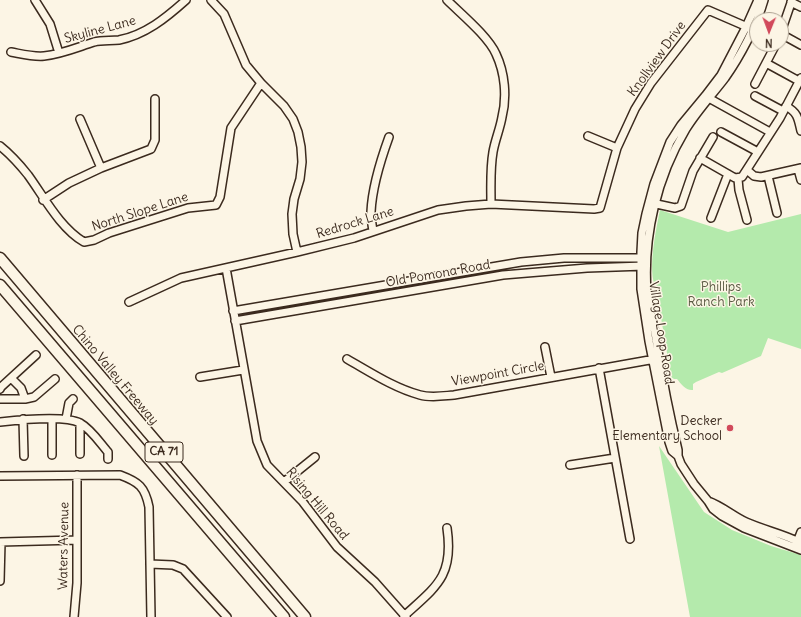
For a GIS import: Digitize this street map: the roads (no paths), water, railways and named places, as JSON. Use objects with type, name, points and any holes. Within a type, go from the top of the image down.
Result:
[{"type":"highway","points":[[0,251],[23,287]]},
{"type":"highway","name":"Chino Valley Freeway","points":[[0,258],[23,287],[305,617]]},
{"type":"highway","name":"CA 71","points":[[0,287],[39,330],[284,617]]},
{"type":"street","points":[[35,0],[50,24],[58,54]]},
{"type":"street","name":"Skyline Lane","points":[[11,52],[43,56],[58,54],[97,42],[120,40],[141,33],[166,18],[186,0]]},
{"type":"street","points":[[211,0],[224,14],[246,65],[260,83],[284,106],[295,126],[301,147],[302,162],[300,179],[294,199],[292,214],[293,234],[297,252]]},
{"type":"street","points":[[447,0],[483,36],[496,53],[502,71],[505,92],[503,115],[493,152],[490,175],[491,204]]},
{"type":"street","name":"Village Loop Road","points":[[754,12],[758,0]]},
{"type":"street","name":"Village Loop Road","points":[[758,12],[764,0]]},
{"type":"street","points":[[788,12],[792,1],[801,7]]},
{"type":"street","name":"Knollview Drive","points":[[594,209],[600,208],[603,201],[617,148],[635,109],[651,83],[708,10],[749,28]]},
{"type":"street","name":"Village Loop Road","points":[[644,266],[640,258],[642,233],[652,203],[662,161],[670,142],[681,125],[707,97],[749,28]]},
{"type":"street","points":[[789,37],[801,44]]},
{"type":"street","points":[[755,84],[772,52]]},
{"type":"street","points":[[738,179],[742,177],[747,170],[800,80],[766,63]]},
{"type":"street","name":"North Slope Lane","points":[[43,200],[75,237],[84,242],[94,240],[109,233],[188,208],[216,205],[220,197],[231,128],[260,83]]},
{"type":"street","points":[[755,96],[797,114],[801,131]]},
{"type":"street","points":[[707,97],[770,132]]},
{"type":"street","points":[[0,146],[27,175],[43,200],[69,183],[101,168],[151,149],[155,140],[156,99]]},
{"type":"street","points":[[80,118],[101,168]]},
{"type":"street","points":[[721,132],[758,152]]},
{"type":"street","points":[[588,136],[617,148]]},
{"type":"street","points":[[373,231],[371,213],[373,194],[384,150],[389,137]]},
{"type":"street","points":[[652,203],[674,208],[681,206],[693,171],[713,137]]},
{"type":"street","points":[[700,158],[738,179]]},
{"type":"street","points":[[747,170],[757,177],[768,176],[800,168],[801,180]]},
{"type":"street","points":[[711,218],[728,174]]},
{"type":"street","points":[[768,176],[777,213]]},
{"type":"street","points":[[738,179],[739,190],[747,220]]},
{"type":"street","name":"Village Loop Road","points":[[652,203],[644,266],[656,359],[678,450],[678,456],[694,484],[708,501],[717,504],[744,521],[798,545]]},
{"type":"street","name":"Redrock Lane","points":[[128,302],[181,278],[354,238],[438,210],[491,204],[594,209]]},
{"type":"street","name":"Old Pomona Road","points":[[233,311],[522,262],[564,258],[640,258]]},
{"type":"street","name":"Old Pomona Road","points":[[235,321],[503,275],[565,269],[644,266]]},
{"type":"street","name":"Rising Hill Road","points":[[226,268],[243,370],[257,441],[267,465],[302,501],[337,548],[375,582],[405,616]]},
{"type":"street","points":[[545,347],[551,377]]},
{"type":"street","points":[[0,389],[36,355]]},
{"type":"street","name":"Viewpoint Circle","points":[[347,359],[398,386],[420,395],[438,397],[656,359]]},
{"type":"street","points":[[599,368],[630,539]]},
{"type":"street","points":[[200,376],[243,370]]},
{"type":"street","points":[[11,378],[21,388],[25,398]]},
{"type":"street","points":[[0,399],[34,397],[55,378]]},
{"type":"street","points":[[66,419],[69,403],[73,399]]},
{"type":"street","points":[[23,419],[24,456]]},
{"type":"street","points":[[0,422],[23,419],[66,419],[80,423],[108,452],[108,459]]},
{"type":"street","points":[[52,420],[52,455]]},
{"type":"street","points":[[80,423],[80,454]]},
{"type":"street","points":[[284,482],[315,457]]},
{"type":"street","points":[[570,465],[615,458]]},
{"type":"street","name":"Waters Avenue","points":[[74,617],[77,540],[77,475]]},
{"type":"street","points":[[0,476],[120,475],[134,480],[147,496],[149,507],[151,617]]},
{"type":"street","points":[[405,616],[439,583],[448,562],[449,549],[447,528]]},
{"type":"street","points":[[798,545],[801,532]]},
{"type":"street","points":[[0,581],[0,542],[77,540]]},
{"type":"street","points":[[150,564],[173,566],[183,569],[227,617]]},
{"type":"place","name":"Decker Elementary School","points":[[730,428]]},
{"type":"park label","name":"Phillips Ranch Park","points":[[721,294]]}]
